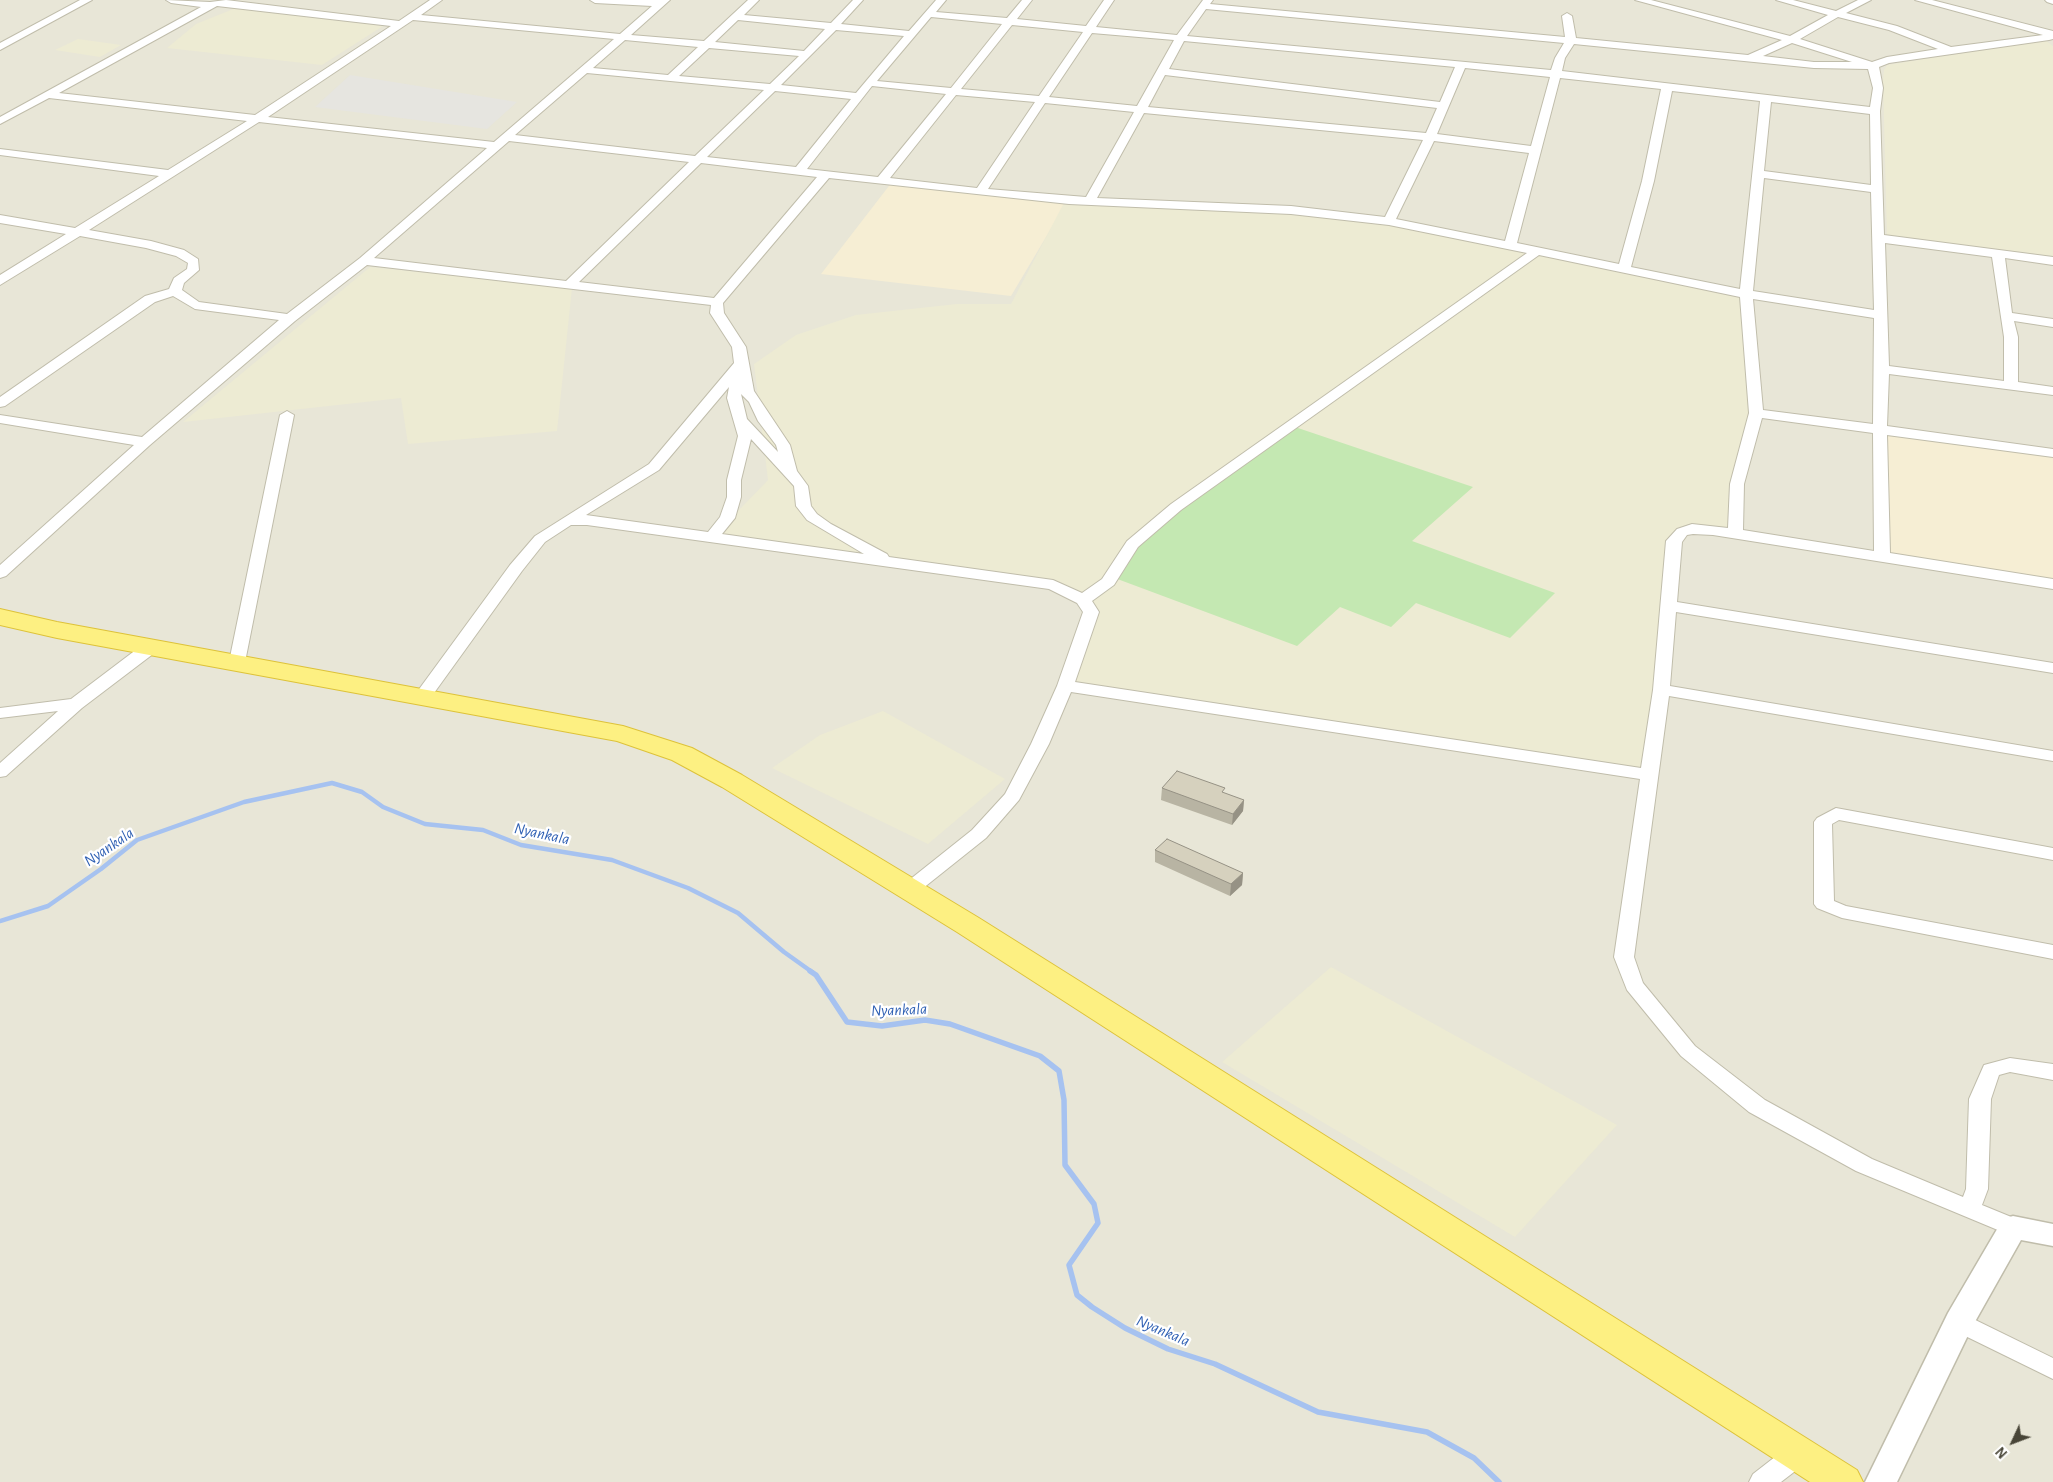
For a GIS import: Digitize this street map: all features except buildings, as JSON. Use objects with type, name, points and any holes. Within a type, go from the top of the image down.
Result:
[{"type":"highway","points":[[0,617],[150,647],[623,734],[682,754],[732,781],[910,889],[1842,1482]]},
{"type":"street","points":[[0,46],[87,0]]},
{"type":"street","points":[[171,0],[216,3],[400,24]]},
{"type":"street","points":[[0,281],[257,119],[437,0]]},
{"type":"street","points":[[594,0],[663,2]]},
{"type":"street","points":[[670,78],[754,0]]},
{"type":"street","points":[[570,284],[808,54],[836,26],[858,0]]},
{"type":"street","points":[[882,180],[955,92],[1027,0]]},
{"type":"street","points":[[980,192],[1109,0]]},
{"type":"street","points":[[1640,0],[1792,40],[1874,66]]},
{"type":"street","points":[[1781,0],[1894,28],[1950,50]]},
{"type":"street","points":[[1749,58],[1792,40],[1866,0]]},
{"type":"street","points":[[1920,0],[2052,36]]},
{"type":"street","points":[[799,171],[858,96],[929,14],[937,1]]},
{"type":"street","points":[[0,573],[145,442],[290,318],[364,261],[663,2]]},
{"type":"street","points":[[0,121],[216,3]]},
{"type":"street","points":[[1090,200],[1181,37],[1206,3],[1814,65],[1874,66],[1887,60],[2052,36]]},
{"type":"street","points":[[929,14],[1556,74],[1875,111]]},
{"type":"street","points":[[1510,246],[1560,58],[1571,41],[1567,16]]},
{"type":"street","points":[[410,17],[808,54]]},
{"type":"street","points":[[736,17],[912,34]]},
{"type":"street","points":[[1389,221],[1430,137],[1461,66]]},
{"type":"street","points":[[1874,66],[1878,88],[1875,111],[1882,368],[1880,430],[1882,557]]},
{"type":"street","points":[[585,70],[858,96]]},
{"type":"street","points":[[1162,71],[1444,106]]},
{"type":"street","points":[[869,83],[1430,137],[1536,150]]},
{"type":"street","points":[[1624,270],[1648,181],[1668,88]]},
{"type":"street","points":[[48,95],[257,119],[700,159],[980,192],[1090,200],[1291,210],[1389,221],[1746,294],[1881,315]]},
{"type":"street","points":[[1735,534],[1737,484],[1756,413],[1746,294],[1766,99]]},
{"type":"street","points":[[0,152],[170,174]]},
{"type":"street","points":[[790,472],[783,445],[765,421],[755,400],[747,392],[739,347],[717,313],[717,302],[826,174]]},
{"type":"street","points":[[1757,174],[1877,189]]},
{"type":"street","points":[[0,219],[147,244],[180,252],[194,262],[193,270],[178,281],[175,291]]},
{"type":"street","points":[[1878,238],[2053,261]]},
{"type":"street","points":[[1083,600],[1108,582],[1132,544],[1176,507],[1536,252]]},
{"type":"street","points":[[1998,254],[2006,316],[2011,337],[2011,386]]},
{"type":"street","points":[[364,261],[717,302]]},
{"type":"street","points":[[175,291],[195,305],[290,318]]},
{"type":"street","points":[[0,403],[150,299],[175,291]]},
{"type":"street","points":[[2006,316],[2053,323]]},
{"type":"street","points":[[712,537],[727,518],[734,498],[734,480],[745,436],[734,398],[736,382],[742,366]]},
{"type":"street","points":[[423,696],[516,568],[540,539],[654,468],[742,366]]},
{"type":"street","points":[[1882,368],[2053,391]]},
{"type":"street","points":[[1756,413],[2053,453]]},
{"type":"street","points":[[237,662],[287,415]]},
{"type":"street","points":[[0,419],[145,442]]},
{"type":"street","points":[[739,420],[749,427],[767,450],[790,472],[801,486],[804,506],[812,517],[879,556],[901,564]]},
{"type":"street","points":[[568,521],[588,520],[1053,585],[1083,600],[1091,612],[1065,686],[1040,744],[1013,796],[979,834],[910,889]]},
{"type":"street","points":[[2053,584],[1735,534],[1692,529],[1682,532],[1674,541],[1661,690],[1624,957],[1634,985],[1688,1051],[1756,1106],[1864,1165],[2014,1227],[2053,1235]]},
{"type":"street","points":[[1668,606],[2053,668]]},
{"type":"street","points":[[0,772],[76,704],[150,647]]},
{"type":"street","points":[[1065,686],[1648,775]]},
{"type":"street","points":[[1661,690],[2053,756]]},
{"type":"street","points":[[0,713],[76,704]]},
{"type":"street","points":[[2053,854],[1836,814],[1823,822],[1824,904],[1842,912],[2053,952]]},
{"type":"street","points":[[1969,1208],[1977,1189],[1980,1099],[1991,1070],[2010,1065],[2053,1072]]},
{"type":"street","points":[[1881,1482],[1959,1322],[2014,1227]]},
{"type":"street","points":[[1959,1322],[2053,1369]]},
{"type":"street","points":[[1762,1482],[1798,1454]]},
{"type":"shaded area","points":[[0,0],[2053,0],[2053,1482],[0,1482]]},
{"type":"shaded area","points":[[236,8],[383,26],[322,65],[167,48],[196,24]]},
{"type":"shaded area","points":[[78,39],[121,45],[100,57],[55,50]]},
{"type":"shaded area","points":[[2045,40],[2053,46],[2053,256],[1887,236],[1883,80],[1884,70],[1887,65]]},
{"type":"shaded area","points":[[350,75],[517,102],[487,129],[315,107]]},
{"type":"shaded area","points":[[892,182],[1068,200],[1011,296],[821,274]]},
{"type":"shaded area","points":[[1066,199],[1292,210],[1390,222],[1747,294],[1757,414],[1738,484],[1736,534],[1683,533],[1649,775],[1066,687],[1092,613],[1053,586],[712,538],[768,480],[754,364],[796,335],[856,315],[957,304],[1011,304]]},
{"type":"shaded area","points":[[370,267],[572,288],[557,431],[408,444],[401,398],[183,422]]},
{"type":"shaded area","points":[[1883,433],[2053,455],[2053,582],[1884,556]]},
{"type":"shaded area","points":[[883,711],[1005,779],[928,844],[772,768],[820,735]]},
{"type":"shaded area","points":[[1331,967],[1617,1125],[1515,1237],[1222,1062]]},
{"type":"green space","points":[[1292,426],[1473,487],[1412,541],[1555,593],[1510,638],[1416,603],[1391,627],[1340,607],[1297,646],[1112,577],[1130,548]]},
{"type":"waterway","name":"Nyankala","points":[[0,921],[48,906],[101,869],[137,840],[244,802],[332,783],[362,792],[383,807],[425,824],[483,830],[521,845],[612,860],[688,888],[738,913],[784,952],[812,972]]},
{"type":"waterway","name":"Nyankala","points":[[810,971],[816,975],[847,1022],[882,1026],[925,1020],[950,1024],[1040,1056],[1059,1071],[1064,1100],[1065,1165],[1094,1204],[1098,1223],[1069,1265],[1077,1295],[1092,1307],[1125,1328],[1168,1349],[1215,1364],[1318,1412],[1427,1432],[1474,1458],[1499,1482]]}]
